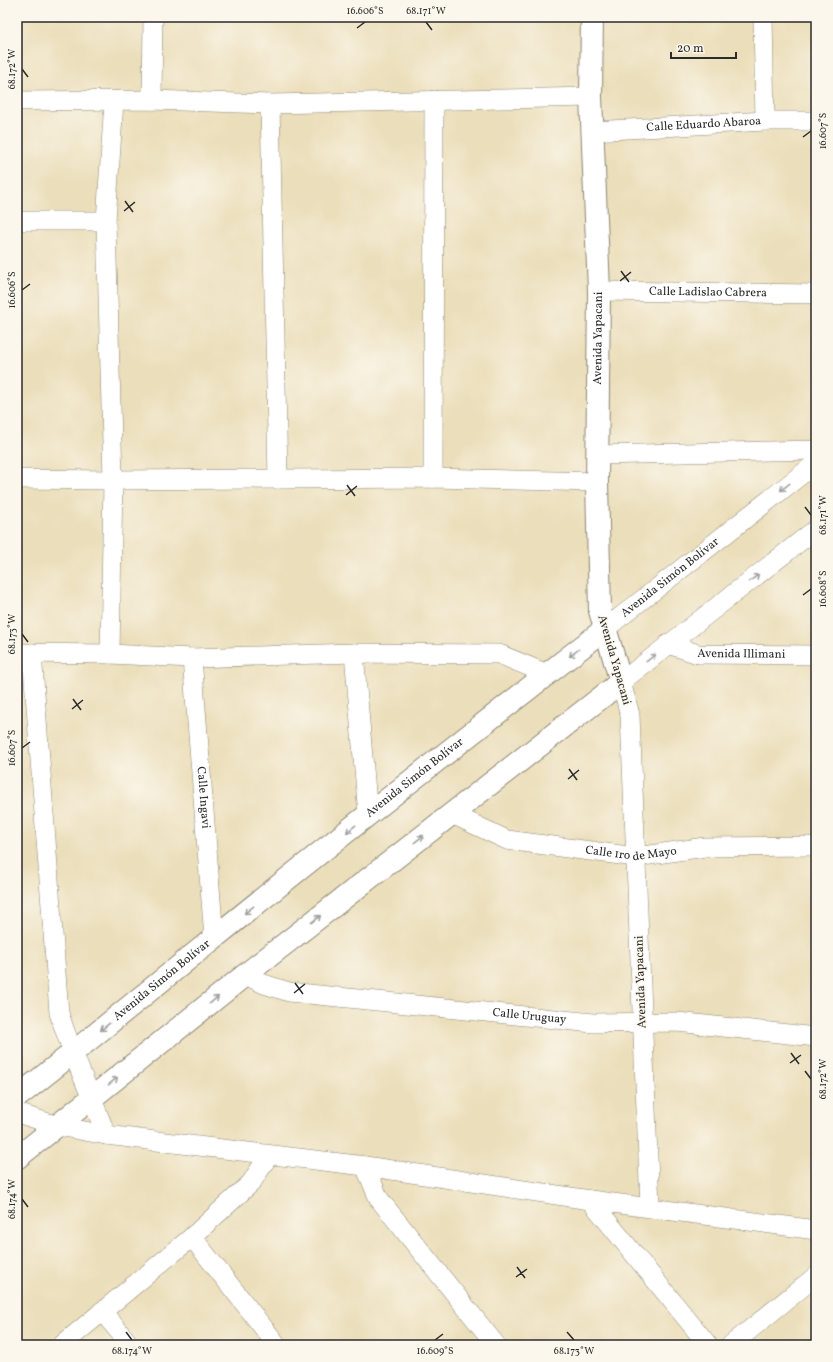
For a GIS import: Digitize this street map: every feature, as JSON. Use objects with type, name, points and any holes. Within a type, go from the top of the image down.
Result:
[{"type":"street","points":[[152,100],[153,17]]},
{"type":"street","name":"Avenida Yapacani","points":[[592,17],[591,97],[599,291],[597,482],[600,611],[630,715],[650,1207]]},
{"type":"street","points":[[763,17],[765,121]]},
{"type":"street","points":[[17,101],[152,100],[270,104],[591,97]]},
{"type":"street","points":[[433,478],[434,100]]},
{"type":"street","points":[[110,654],[113,480],[106,221],[114,101]]},
{"type":"street","points":[[270,104],[278,480]]},
{"type":"street","name":"Calle Eduardo Abaroa","points":[[593,131],[765,121],[816,121]]},
{"type":"street","points":[[17,221],[106,221]]},
{"type":"street","name":"Calle Ladislao Cabrera","points":[[599,291],[816,294]]},
{"type":"street","points":[[597,455],[816,450]]},
{"type":"street","name":"Avenida Simón Bolívar","points":[[17,1097],[73,1054],[214,938],[368,815],[816,463]]},
{"type":"street","points":[[17,479],[278,480],[433,478],[597,482]]},
{"type":"street","points":[[17,1158],[246,975],[816,529]]},
{"type":"street","name":"Avenida Illimani","points":[[668,644],[698,654],[816,655]]},
{"type":"street","points":[[106,1135],[73,1054],[59,1013],[24,653],[110,654],[192,658],[354,653],[499,654],[547,674]]},
{"type":"street","points":[[354,653],[368,815]]},
{"type":"street","name":"Calle Ingavi","points":[[192,658],[214,938]]},
{"type":"street","name":"Calle 1ro de Mayo","points":[[452,814],[507,840],[636,857],[705,847],[816,846]]},
{"type":"street","name":"Calle Uruguay","points":[[246,975],[264,984],[289,992],[593,1024],[677,1022],[816,1037]]},
{"type":"street","points":[[17,1113],[58,1126],[106,1135],[365,1166],[590,1200],[816,1230]]},
{"type":"street","points":[[62,1345],[192,1237],[251,1183],[269,1155]]},
{"type":"street","points":[[365,1166],[378,1199],[496,1345]]},
{"type":"street","points":[[590,1200],[708,1345]]},
{"type":"street","points":[[192,1237],[277,1345]]},
{"type":"street","points":[[732,1345],[816,1276]]},
{"type":"street","points":[[102,1311],[130,1345]]}]
